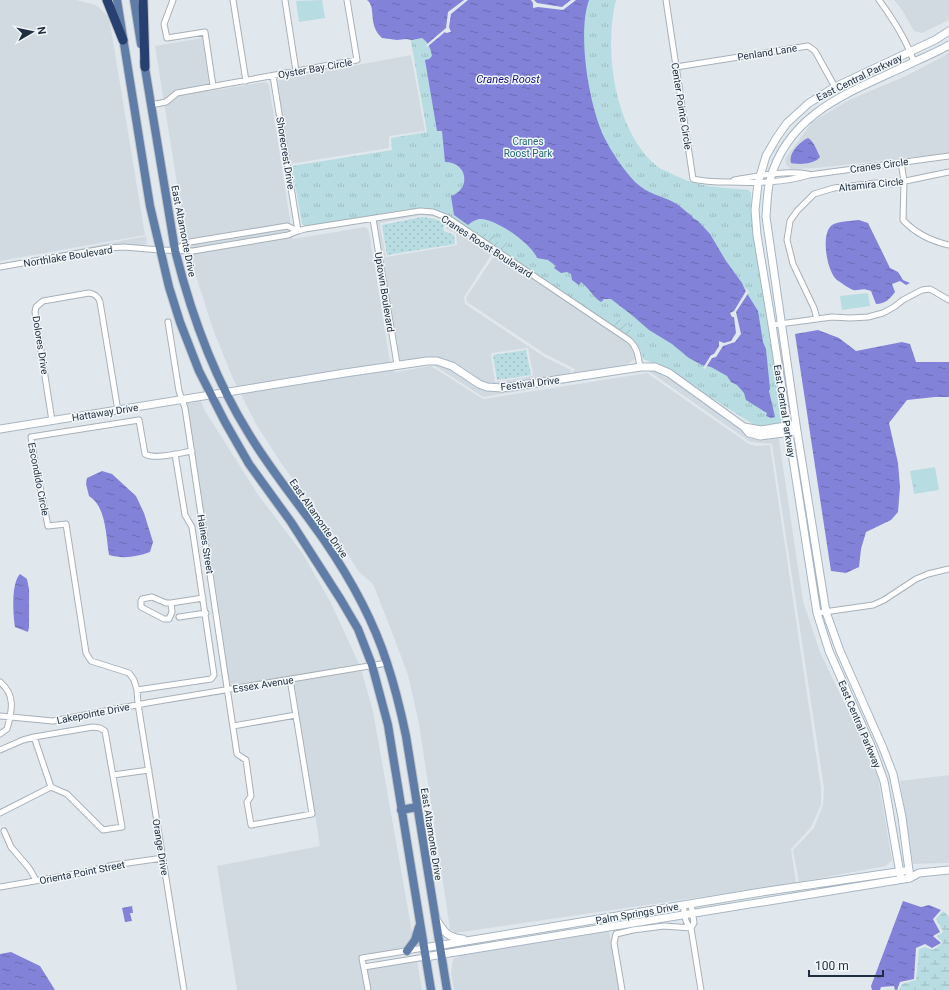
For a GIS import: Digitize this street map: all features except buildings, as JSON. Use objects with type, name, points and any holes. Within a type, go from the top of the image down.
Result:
[{"type":"highway","points":[[107,0],[123,40]]},
{"type":"highway","points":[[143,0],[145,67]]},
{"type":"main road","points":[[117,0],[150,206],[169,287],[180,322],[210,395],[249,464],[290,522],[341,600],[358,629],[372,665],[388,725],[431,990]]},
{"type":"main road","name":"East Altamonte Drive","points":[[134,0],[175,250],[197,324],[226,392],[249,434],[270,467],[324,541],[349,580],[367,614],[387,663],[398,698],[406,736],[447,990]]},
{"type":"main road","name":"East Central Parkway","points":[[901,879],[888,797],[884,781],[872,748],[829,650],[817,614],[757,235],[755,210],[758,183],[766,156],[787,123],[809,103],[835,87],[911,52],[949,31]]},
{"type":"main road","name":"East Central Parkway","points":[[910,878],[910,870],[893,774],[884,748],[840,651],[826,612],[796,428],[766,217],[771,178],[787,142],[806,120],[847,94],[949,45]]},
{"type":"main road","name":"Festival Drive","points":[[210,395],[416,361],[437,361],[452,366],[479,384],[487,387],[502,388],[640,367],[655,367],[669,373],[744,427],[749,433],[760,436],[796,428]]},
{"type":"main road","name":"Hattaway Drive","points":[[0,429],[210,395]]},
{"type":"main road","points":[[401,810],[418,807]]},
{"type":"main road","name":"Palm Springs Drive","points":[[424,948],[899,871],[910,870],[920,873]]},
{"type":"main road","name":"Palm Springs Drive","points":[[425,957],[910,878],[920,873],[949,870]]},
{"type":"main road","points":[[435,918],[446,933],[457,939],[471,940]]},
{"type":"main road","points":[[407,951],[415,940],[420,924]]},
{"type":"street","points":[[173,0],[164,24],[167,38],[205,32],[213,86]]},
{"type":"street","points":[[233,0],[246,80]]},
{"type":"street","points":[[285,0],[296,71]]},
{"type":"street","name":"Oyster Bay Circle","points":[[151,105],[166,102],[177,93],[357,60],[347,0]]},
{"type":"street","name":"Center Pointe Circle","points":[[666,0],[693,179],[714,183],[760,176]]},
{"type":"street","points":[[879,0],[895,21],[911,52],[914,62]]},
{"type":"street","name":"Penland Lane","points":[[676,67],[808,46],[815,51],[835,87]]},
{"type":"street","name":"Shorecrest Drive","points":[[273,76],[298,230]]},
{"type":"street","name":"Cranes Circle","points":[[758,183],[771,178],[800,173],[809,175],[949,156]]},
{"type":"street","points":[[901,162],[904,181],[903,220],[910,228],[921,235],[936,242],[949,245]]},
{"type":"street","name":"Altamira Circle","points":[[817,319],[808,294],[792,264],[787,240],[790,221],[797,211],[814,194],[834,188],[876,183],[891,184],[949,172]]},
{"type":"street","name":"Cranes Circle","points":[[760,176],[771,178]]},
{"type":"street","name":"Center Pointe Circle","points":[[726,182],[758,183]]},
{"type":"street","name":"Cranes Roost Boulevard","points":[[160,250],[193,251],[288,236],[298,230],[426,211],[433,212],[448,218],[629,340],[636,348],[640,367]]},
{"type":"street","name":"Uptown Boulevard","points":[[374,219],[397,364]]},
{"type":"street","name":"Cranes Roost Boulevard","points":[[175,250],[190,242],[287,226],[298,230]]},
{"type":"street","name":"Northlake Boulevard","points":[[0,267],[108,248],[124,247],[160,250]]},
{"type":"street","points":[[772,324],[832,317],[868,317],[883,313],[922,290],[930,290],[949,300]]},
{"type":"street","name":"Dolores Drive","points":[[52,421],[36,307],[43,301],[89,293],[98,297],[100,302],[118,411]]},
{"type":"street","name":"Haines Street","points":[[168,322],[179,391],[185,408],[192,451],[215,596],[237,754],[246,760],[251,796],[247,802],[251,825],[312,814],[296,715]]},
{"type":"street","name":"Escondido Circle","points":[[138,704],[137,690],[130,673],[91,661],[86,653],[66,524],[48,526],[31,437],[139,420],[144,454],[148,456],[159,456],[192,451]]},
{"type":"street","points":[[137,690],[211,679],[214,675],[214,664],[192,527],[185,515],[175,454]]},
{"type":"street","points":[[817,614],[873,605],[884,600],[916,579],[928,574],[949,569]]},
{"type":"street","points":[[172,603],[172,612],[169,619],[164,619],[141,607],[142,599],[152,597],[166,603],[203,598]]},
{"type":"street","points":[[179,617],[206,613]]},
{"type":"street","name":"Essex Avenue","points":[[138,704],[387,663]]},
{"type":"street","points":[[233,726],[296,715],[290,679]]},
{"type":"street","points":[[0,682],[5,686],[11,695],[11,716],[7,729],[0,734]]},
{"type":"street","name":"Lakepointe Drive","points":[[0,716],[53,721],[138,704]]},
{"type":"street","name":"Orange Drive","points":[[138,704],[184,990]]},
{"type":"street","points":[[0,750],[34,737],[93,728],[100,728],[105,731],[122,827],[103,830],[67,794],[51,787],[34,737]]},
{"type":"street","points":[[113,775],[149,770]]},
{"type":"street","points":[[0,813],[51,787]]},
{"type":"street","points":[[4,831],[11,847],[29,868],[36,880]]},
{"type":"street","name":"Orienta Point Street","points":[[0,887],[81,873],[114,864],[163,858]]},
{"type":"street","points":[[687,905],[688,926],[691,928],[701,990]]},
{"type":"street","points":[[622,990],[614,943],[616,934],[664,926],[691,928]]},
{"type":"street","name":"Palm Springs Drive","points":[[368,990],[362,958],[424,948]]},
{"type":"street","name":"Palm Springs Drive","points":[[364,967],[425,957]]},
{"type":"shaded area","points":[[0,0],[76,0],[96,5],[109,17],[145,235],[0,261]]},
{"type":"shaded area","points":[[894,0],[949,0],[949,20],[922,33],[914,31],[902,10]]},
{"type":"shaded area","points":[[202,38],[210,91],[266,82],[269,85],[293,239],[365,227],[369,231],[391,368],[395,372],[431,366],[483,399],[647,373],[749,444],[756,446],[770,445],[821,788],[821,805],[811,827],[791,849],[796,883],[455,933],[450,929],[419,724],[408,675],[390,627],[373,584],[359,572],[343,547],[281,463],[256,424],[234,381],[214,332],[189,259],[155,46]]},
{"type":"shaded area","points":[[949,52],[949,153],[817,168],[791,169],[786,165],[785,159],[812,122],[849,100],[906,76]]},
{"type":"shaded area","points":[[411,55],[425,131],[390,136],[389,148],[290,164],[277,80]]},
{"type":"shaded area","points":[[420,214],[432,214],[439,217],[493,252],[464,297],[465,304],[543,356],[571,370],[569,375],[502,386],[488,384],[428,358],[400,361],[377,221]],"holes":[[[422,215],[436,217],[448,223],[446,229],[456,234],[457,245],[386,257],[380,223]],[[528,348],[533,374],[532,376],[495,382],[491,355],[492,353]]]},
{"type":"shaded area","points":[[146,236],[147,244],[136,246],[108,245],[0,264]]},
{"type":"shaded area","points":[[496,253],[632,347],[635,352],[635,359],[626,365],[572,374],[575,369],[545,354],[467,302],[466,298]]},
{"type":"shaded area","points":[[417,364],[432,364],[396,370],[394,368]]},
{"type":"shaded area","points":[[432,364],[437,364],[450,369],[479,388],[654,369],[667,375],[746,431],[778,433],[803,601],[820,652],[865,746],[878,778],[892,860],[886,866],[799,882],[793,850],[814,828],[823,805],[824,788],[772,444],[750,442],[647,370],[483,397]]},
{"type":"shaded area","points":[[200,399],[205,411],[259,496],[303,554],[331,603],[359,664],[230,686],[186,402]]},
{"type":"shaded area","points":[[361,669],[373,711],[413,938],[405,949],[359,956],[365,990],[237,990],[217,866],[320,846],[294,681]]},
{"type":"shaded area","points":[[949,775],[949,863],[913,864],[900,781]]},
{"type":"shaded area","points":[[609,931],[619,990],[454,990],[451,973],[453,959],[466,953]]},
{"type":"shaded area","points":[[417,961],[422,990],[371,990],[367,969]]},
{"type":"green space","points":[[322,0],[325,18],[299,22],[296,1]]},
{"type":"green space","name":"Cranes Roost","points":[[440,0],[616,0],[612,20],[611,43],[612,66],[616,90],[622,113],[631,134],[643,152],[658,167],[682,179],[709,186],[749,190],[751,193],[752,221],[783,421],[779,426],[759,428],[668,370],[643,359],[640,349],[633,339],[441,212],[432,209],[418,209],[307,227],[302,224],[292,166],[392,150],[391,138],[427,132],[409,30]]},
{"type":"green space","points":[[422,217],[435,219],[446,224],[443,227],[444,231],[454,235],[455,244],[387,255],[382,225]]},
{"type":"green space","points":[[476,233],[495,236],[494,239],[501,247],[503,247],[505,243],[509,243],[503,251]]},
{"type":"green space","points":[[868,293],[870,306],[842,310],[840,296]]},
{"type":"green space","points":[[620,318],[621,321],[618,323],[619,326],[624,326],[624,321],[628,324],[632,337],[614,326]]},
{"type":"green space","points":[[526,350],[531,375],[497,380],[493,355]]},
{"type":"green space","points":[[935,467],[939,490],[914,494],[910,471]]},
{"type":"green space","points":[[932,470],[933,478],[916,480],[914,472]]},
{"type":"green space","points":[[933,480],[935,488],[917,491],[916,483]]},
{"type":"green space","points":[[943,911],[949,917],[949,990],[899,990],[902,984],[916,980],[919,949],[925,947],[933,950],[943,943],[937,936],[943,931],[936,919]]},
{"type":"water","name":"Cranes Roost","points":[[367,0],[589,0],[584,31],[586,69],[589,89],[604,137],[618,161],[635,182],[650,192],[677,204],[698,221],[710,234],[726,261],[742,283],[758,311],[763,342],[766,349],[769,391],[775,417],[771,418],[766,416],[767,413],[746,400],[744,393],[737,385],[731,382],[727,376],[711,367],[702,365],[689,358],[672,344],[649,330],[611,299],[604,299],[601,302],[581,282],[579,285],[572,280],[571,274],[567,272],[561,273],[554,268],[556,266],[548,260],[537,258],[534,252],[512,232],[494,222],[486,220],[478,219],[468,225],[454,215],[451,196],[458,192],[462,187],[464,176],[458,166],[445,162],[442,131],[437,131],[425,60],[432,56],[430,48],[422,38],[397,40],[382,38],[377,33],[373,22],[370,3]]},
{"type":"water","points":[[808,138],[814,144],[820,157],[815,161],[807,163],[791,163],[791,156],[795,149],[801,142]]},
{"type":"water","points":[[859,220],[868,223],[890,268],[898,272],[903,280],[910,283],[906,285],[900,281],[892,284],[895,292],[889,299],[882,303],[876,304],[871,291],[865,289],[853,290],[847,287],[833,276],[830,269],[826,253],[826,236],[828,230],[832,225],[838,223]]},
{"type":"water","points":[[818,330],[839,338],[856,351],[902,342],[910,344],[916,362],[949,362],[949,397],[907,400],[889,423],[898,463],[900,487],[898,512],[891,520],[866,532],[861,549],[859,567],[846,573],[831,571],[795,334]]},
{"type":"water","points":[[102,471],[112,474],[136,496],[144,513],[153,542],[150,552],[130,557],[109,555],[102,514],[95,501],[89,496],[86,484],[87,478]]},
{"type":"water","points":[[20,574],[27,579],[29,589],[28,632],[15,627],[13,607],[14,592],[17,578]]},
{"type":"water","points":[[903,901],[921,907],[929,905],[941,910],[933,919],[940,932],[933,936],[941,943],[932,948],[925,944],[916,948],[914,979],[900,982],[897,990],[895,990],[894,986],[881,987],[880,990],[872,990],[871,986]]},
{"type":"water","points":[[132,906],[133,913],[130,913],[132,921],[125,922],[122,908]]},
{"type":"water","points":[[11,952],[40,966],[55,990],[0,990],[0,954]]},
{"type":"pier","points":[[464,0],[468,0],[451,14],[449,27],[451,32],[445,32],[427,47],[426,45],[446,28],[448,12]]},
{"type":"pier","points":[[531,0],[534,0],[537,3],[562,7],[571,0],[576,0],[563,10],[538,7],[533,8],[533,3]]},
{"type":"pier","points":[[746,288],[749,292],[736,312],[741,334],[735,342],[723,346],[716,357],[712,358],[705,369],[703,368],[719,346],[719,341],[724,343],[731,341],[736,333],[734,317],[732,317],[730,313],[734,311],[746,291]]},
{"type":"park label","name":"Cranes Roost Park","points":[[528,146]]}]
